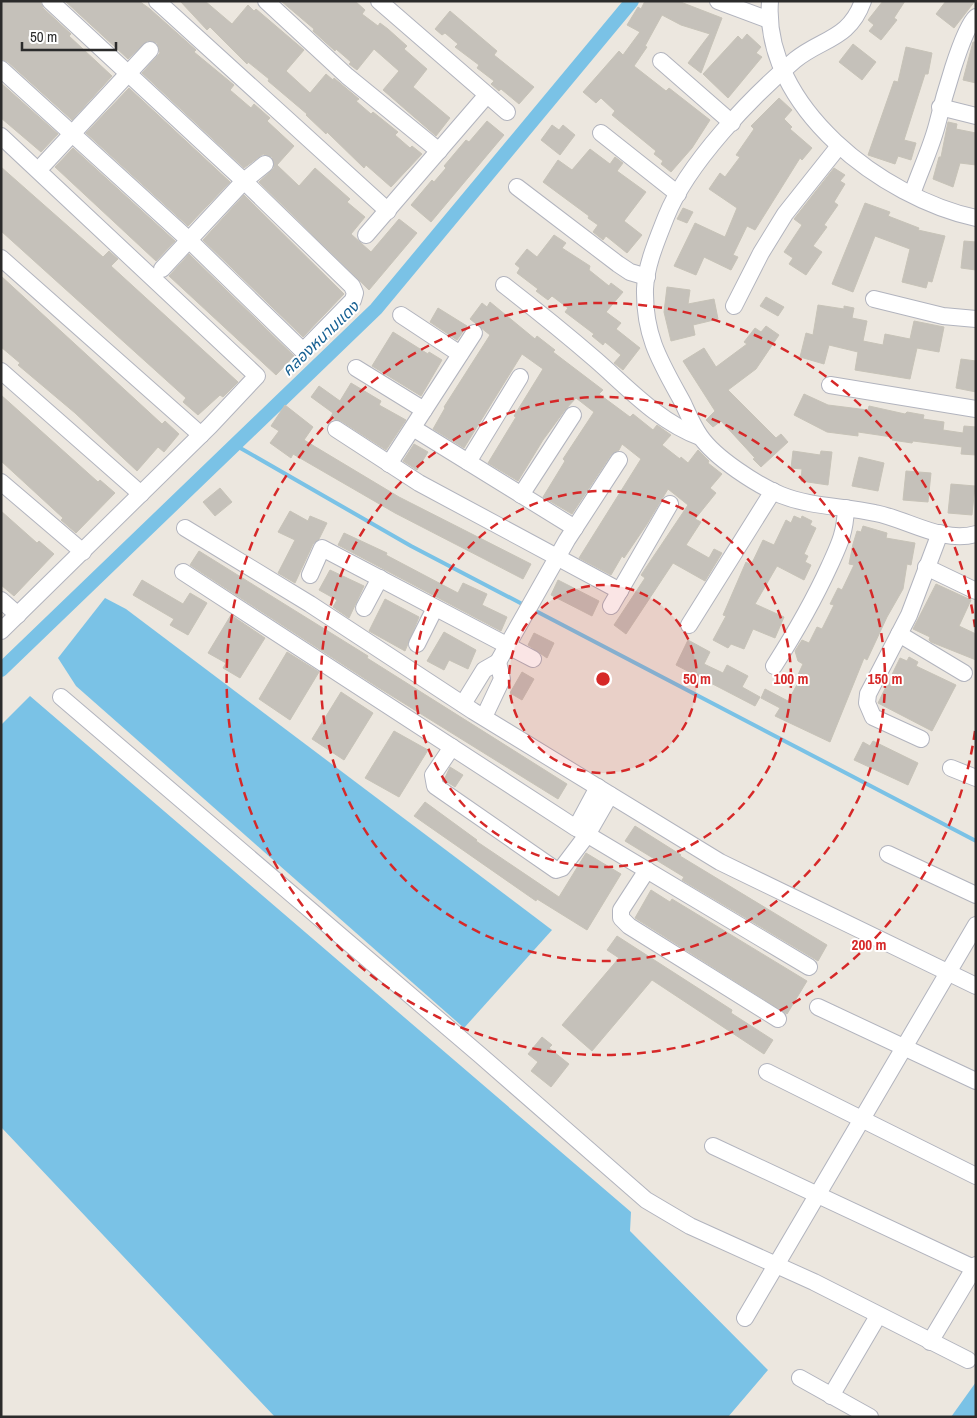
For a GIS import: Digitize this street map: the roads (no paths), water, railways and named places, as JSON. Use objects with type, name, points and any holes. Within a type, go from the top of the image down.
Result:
[{"type":"street","points":[[1,69],[190,241],[303,351],[353,300],[355,293],[352,286],[244,182],[50,1]]},
{"type":"street","points":[[157,1],[388,211]]},
{"type":"street","points":[[266,1],[347,76],[439,151]]},
{"type":"street","points":[[378,1],[486,96],[507,112]]},
{"type":"street","points":[[718,1],[769,20]]},
{"type":"street","points":[[770,1],[769,20],[784,72],[810,112],[839,146],[858,163],[885,181],[953,213],[976,218]]},
{"type":"street","points":[[863,1],[858,13],[844,29],[827,43],[796,60],[753,100],[700,160],[678,194],[661,228],[648,267],[646,313],[650,336],[660,364],[700,437],[722,458],[773,491],[811,504],[876,513],[940,533],[966,537],[976,534]]},
{"type":"street","points":[[912,194],[967,29],[976,17]]},
{"type":"street","points":[[44,164],[150,50]]},
{"type":"street","points":[[661,61],[732,123]]},
{"type":"street","points":[[366,235],[486,96]]},
{"type":"street","points":[[940,107],[976,116]]},
{"type":"street","points":[[601,133],[678,194]]},
{"type":"street","points":[[1,136],[258,376],[142,494],[1,631]]},
{"type":"street","points":[[734,306],[761,253],[785,214],[839,146]]},
{"type":"street","points":[[162,269],[244,182],[265,164]]},
{"type":"street","points":[[517,187],[618,264],[630,272],[647,277]]},
{"type":"street","points":[[1,258],[200,435]]},
{"type":"street","points":[[504,284],[654,411],[680,428],[700,437]]},
{"type":"street","points":[[874,299],[944,316],[976,319]]},
{"type":"street","points":[[401,315],[460,354]]},
{"type":"street","points":[[389,464],[474,332]]},
{"type":"street","points":[[356,368],[424,410]]},
{"type":"street","points":[[1,371],[142,494]]},
{"type":"street","points":[[468,462],[520,377]]},
{"type":"street","points":[[830,385],[976,409]]},
{"type":"street","points":[[521,495],[573,415]]},
{"type":"street","points":[[412,428],[574,528]]},
{"type":"street","points":[[336,429],[419,484],[620,591]]},
{"type":"street","points":[[463,704],[484,670],[498,662],[574,528],[619,460]]},
{"type":"street","points":[[1,482],[83,552]]},
{"type":"street","points":[[689,624],[773,491]]},
{"type":"street","points":[[611,606],[670,504]]},
{"type":"street","points":[[774,666],[805,617],[840,546],[846,526],[846,508]]},
{"type":"street","points":[[185,528],[310,604],[463,704],[720,862],[976,986]]},
{"type":"street","points":[[920,739],[873,717],[869,710],[868,694],[909,615],[940,533]]},
{"type":"street","points":[[310,575],[322,548],[534,659]]},
{"type":"street","points":[[926,567],[976,591]]},
{"type":"street","points":[[183,572],[582,831],[809,967]]},
{"type":"street","points":[[364,608],[380,578]]},
{"type":"street","points":[[1,600],[18,615]]},
{"type":"street","points":[[417,644],[436,608]]},
{"type":"street","points":[[899,634],[964,673]]},
{"type":"street","points":[[484,717],[502,679],[498,662]]},
{"type":"street","points":[[61,697],[473,1048],[646,1200],[690,1226],[776,1264],[968,1360]]},
{"type":"street","points":[[452,747],[433,775],[434,786],[556,870],[562,868],[604,791]]},
{"type":"street","points":[[951,768],[976,778]]},
{"type":"street","points":[[888,854],[976,895]]},
{"type":"street","points":[[647,870],[621,910],[621,918],[628,926],[778,1019]]},
{"type":"street","points":[[745,1318],[976,925]]},
{"type":"street","points":[[818,1007],[976,1082]]},
{"type":"street","points":[[767,1072],[976,1176]]},
{"type":"street","points":[[713,1146],[975,1268],[930,1342]]},
{"type":"street","points":[[831,1396],[878,1316]]},
{"type":"street","points":[[800,1378],[870,1417]]},
{"type":"water","points":[[105,598],[126,609],[552,930],[464,1028],[76,686],[58,658]]},
{"type":"water","points":[[30,696],[631,1212],[630,1231],[768,1370],[728,1417],[275,1417],[1,1127],[1,725]]},
{"type":"water","points":[[976,1382],[976,1417],[951,1417]]},
{"type":"waterway","name":"คลองหนามแดง","points":[[1,670],[376,309],[632,1]]},
{"type":"waterway","points":[[235,445],[411,546],[526,606]]},
{"type":"waterway","points":[[532,609],[976,841]]}]
